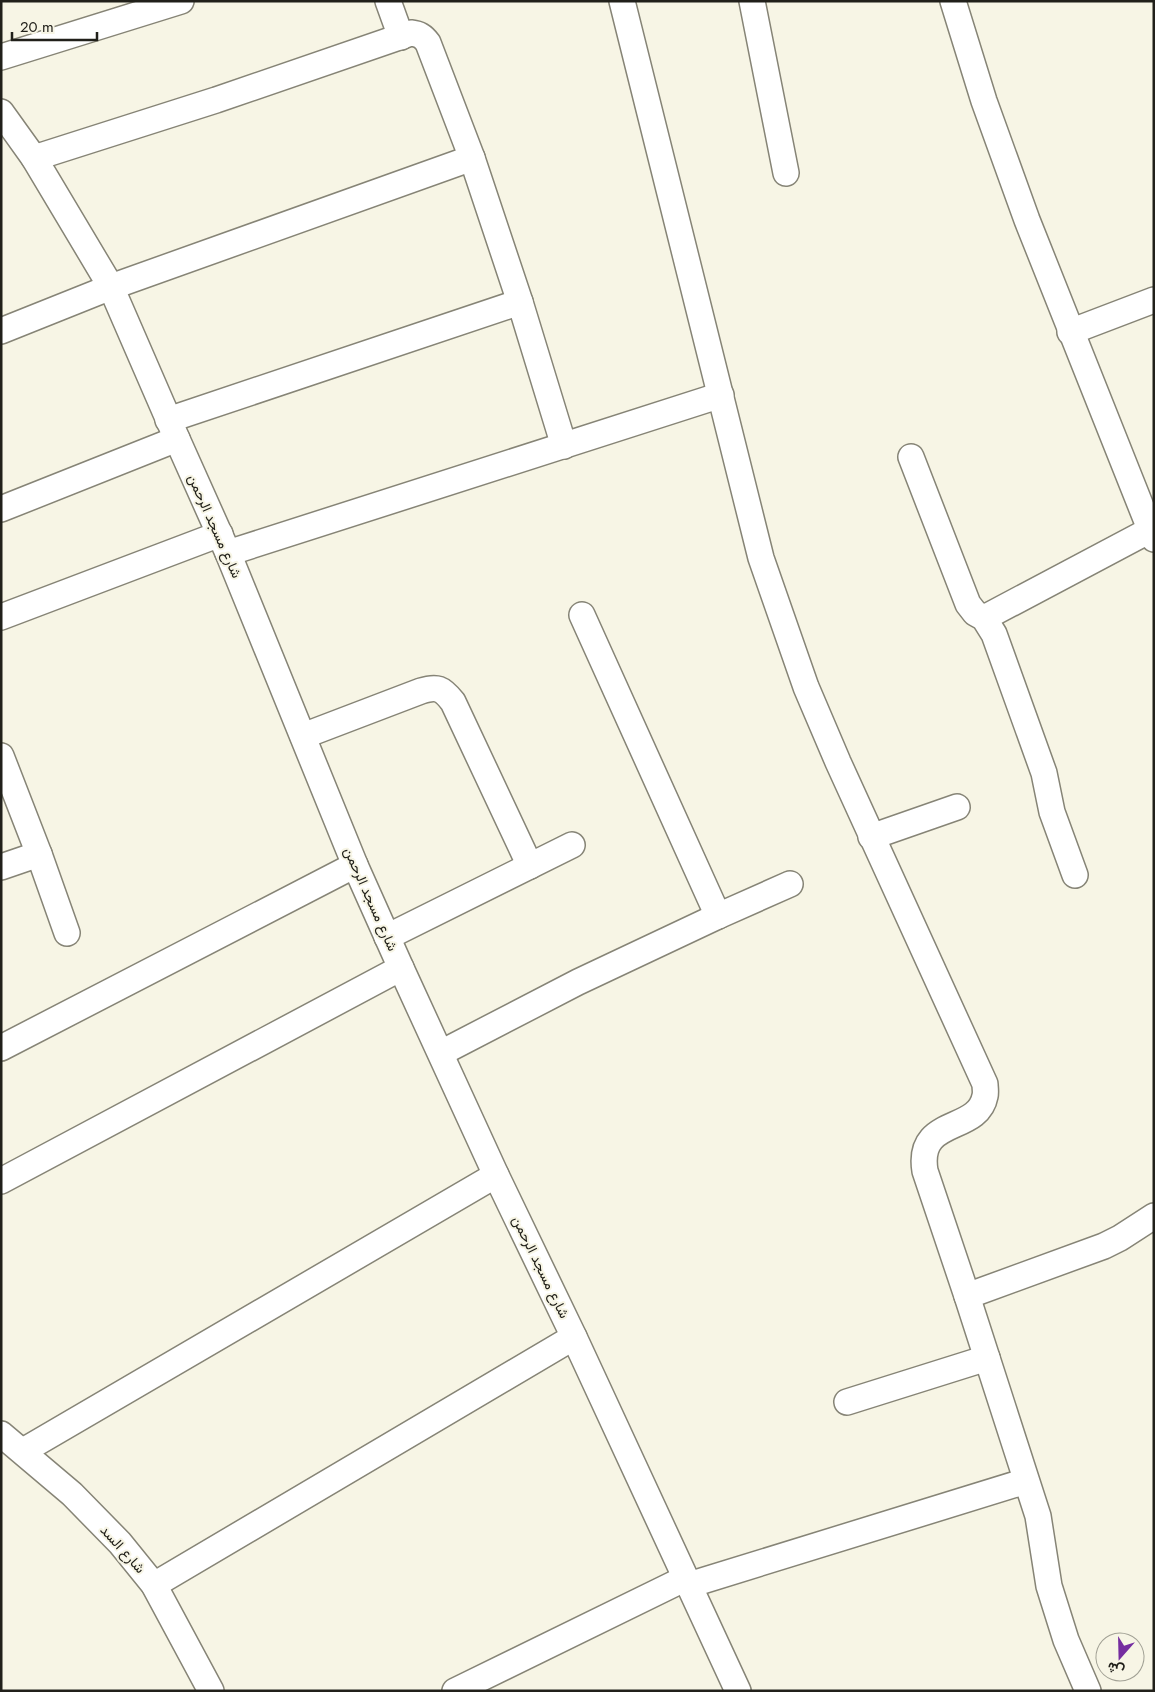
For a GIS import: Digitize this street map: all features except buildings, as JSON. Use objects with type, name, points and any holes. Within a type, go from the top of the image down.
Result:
[{"type":"street","points":[[1,57],[181,1]]},
{"type":"street","points":[[388,1],[401,37]]},
{"type":"street","points":[[622,1],[761,558],[784,627],[806,687],[871,837],[985,1084],[985,1097],[980,1108],[970,1116],[939,1132],[930,1140],[925,1150],[924,1161],[1038,1516],[1049,1586],[1066,1640],[1088,1691]]},
{"type":"street","points":[[752,1],[786,173]]},
{"type":"street","points":[[953,1],[987,110],[1026,220],[1152,534],[984,618]]},
{"type":"street","points":[[34,158],[216,100],[411,33],[418,34],[428,43],[472,158],[520,302],[564,446]]},
{"type":"street","name":"شارع مسجد الرحمن","points":[[1,112],[34,158],[111,287],[224,544],[355,864],[401,968],[738,1691]]},
{"type":"street","points":[[1,331],[111,287],[472,158]]},
{"type":"street","points":[[1070,332],[1154,300]]},
{"type":"street","points":[[1,509],[173,430],[520,302]]},
{"type":"street","points":[[1,617],[224,544],[564,446],[720,395]]},
{"type":"street","points":[[910,457],[968,604],[975,613],[984,618],[994,634],[1044,773],[1052,812],[1075,875]]},
{"type":"street","points":[[582,615],[718,916]]},
{"type":"street","points":[[303,736],[433,687],[446,692],[453,702],[530,866]]},
{"type":"street","points":[[1,756],[67,933]]},
{"type":"street","points":[[871,837],[957,807]]},
{"type":"street","points":[[388,937],[572,845]]},
{"type":"street","points":[[1,867],[39,854]]},
{"type":"street","points":[[1,1048],[355,864]]},
{"type":"street","points":[[440,1053],[578,982],[790,884]]},
{"type":"street","points":[[1,1181],[401,968]]},
{"type":"street","points":[[23,1451],[496,1175]]},
{"type":"street","points":[[967,1296],[1104,1246],[1154,1216]]},
{"type":"street","points":[[154,1585],[574,1337]]},
{"type":"street","points":[[847,1402],[987,1358]]},
{"type":"street","name":"شارع السد","points":[[1,1434],[72,1494],[120,1543],[154,1585],[211,1691]]},
{"type":"street","points":[[455,1691],[687,1581],[1026,1481]]}]
